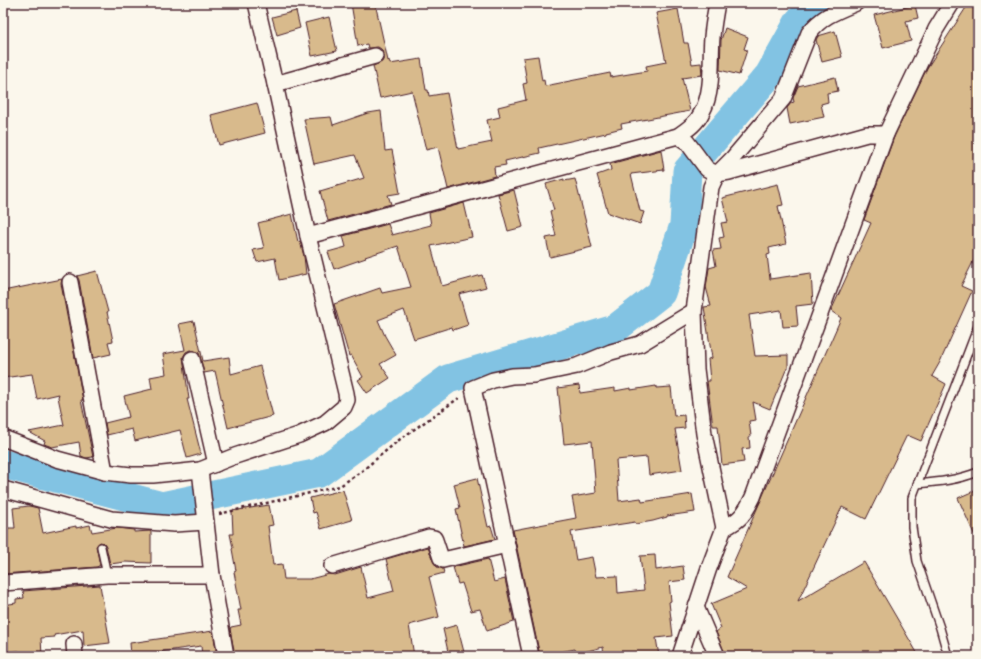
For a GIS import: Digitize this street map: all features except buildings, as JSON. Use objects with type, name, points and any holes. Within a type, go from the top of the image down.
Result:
[{"type":"street","points":[[3,438],[57,459],[105,472],[131,475],[201,474],[216,464],[299,435],[325,422],[346,404],[346,393],[308,236],[256,3]]},
{"type":"street","points":[[308,236],[683,139],[702,114],[706,106],[709,93],[712,35],[717,3]]},
{"type":"street","points":[[712,171],[732,159],[783,99],[795,65],[811,29],[826,16],[856,3]]},
{"type":"street","points":[[724,528],[745,514],[753,497],[886,134],[936,29],[952,3]]},
{"type":"street","points":[[275,84],[375,56]]},
{"type":"street","points":[[683,139],[712,171],[729,172],[867,134],[886,134]]},
{"type":"street","points":[[680,656],[724,528],[704,434],[696,369],[694,311],[712,171]]},
{"type":"street","points":[[70,282],[105,472]]},
{"type":"street","points":[[531,656],[473,388],[512,376],[534,375],[577,366],[611,352],[640,344],[694,311]]},
{"type":"street","points":[[192,359],[216,464]]},
{"type":"street","points":[[201,474],[212,575],[226,656]]},
{"type":"street","points":[[3,490],[111,519],[174,524],[205,517]]},
{"type":"street","points":[[332,566],[429,537],[432,537],[435,540],[443,560],[507,545]]},
{"type":"street","points":[[3,583],[107,575],[212,575]]},
{"type":"street","points":[[696,607],[717,656]]},
{"type":"lane","points":[[948,656],[917,561],[912,527],[912,498],[978,326]]},
{"type":"lane","points":[[917,484],[966,477],[978,472]]},
{"type":"lane","points":[[101,547],[107,575]]},
{"type":"path","points":[[205,517],[340,486],[357,475],[399,440],[473,388]]},
{"type":"waterway","points":[[3,464],[162,506],[319,473],[448,379],[615,329],[661,293],[684,225],[687,171],[769,75],[799,21],[817,3]]}]
